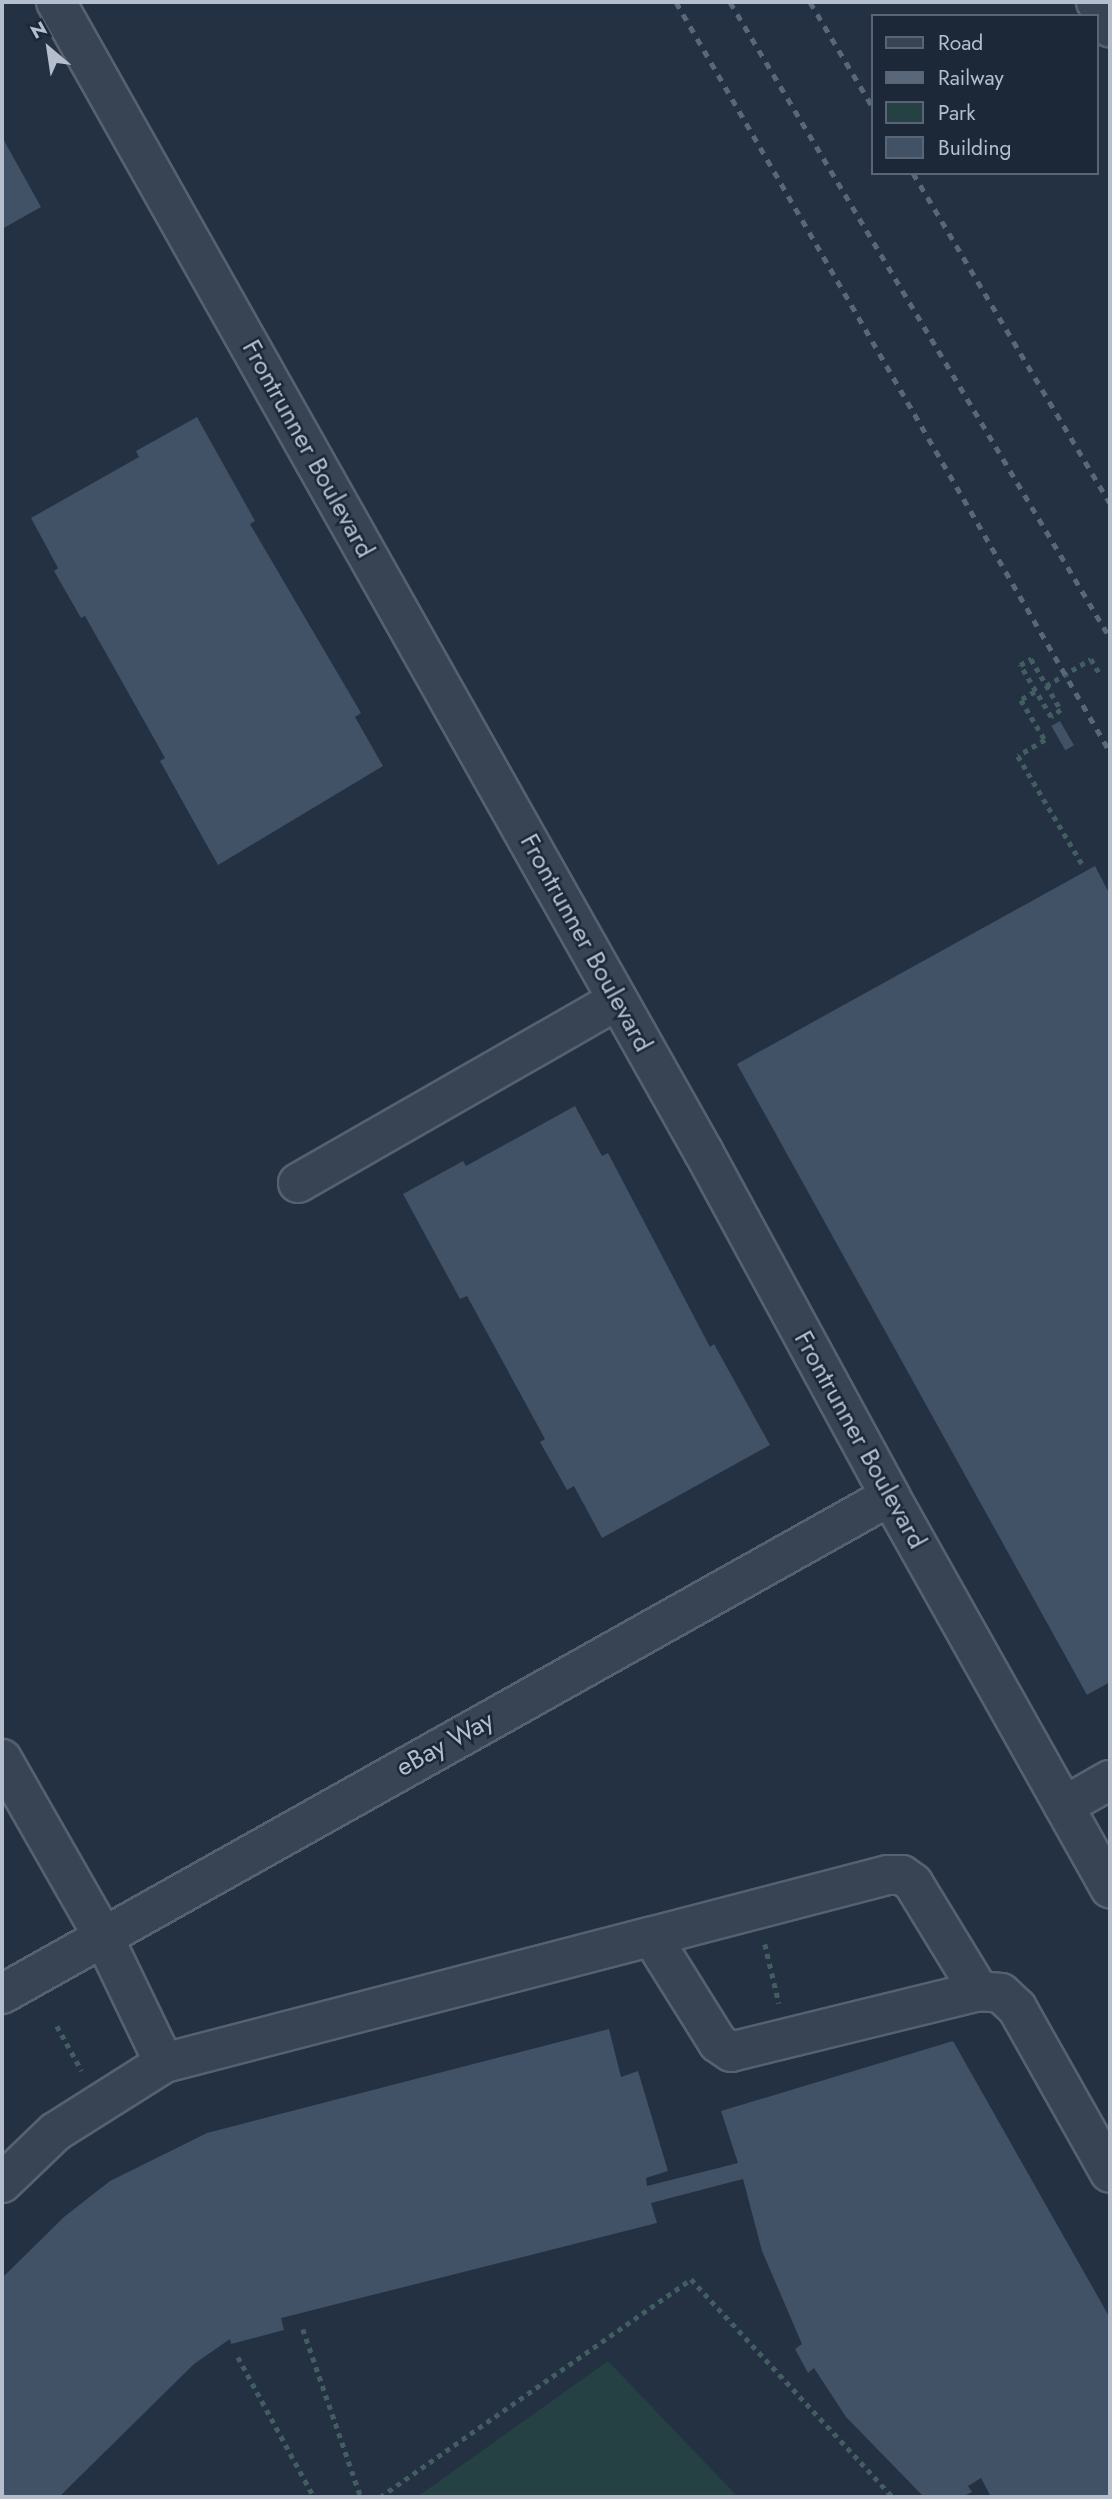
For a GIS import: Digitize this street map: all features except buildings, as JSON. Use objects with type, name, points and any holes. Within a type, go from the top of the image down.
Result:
[{"type":"street","name":"Frontrunner Boulevard","points":[[57,2],[617,1000],[1110,1888]]},
{"type":"street","points":[[1096,2],[1110,27]]},
{"type":"street","points":[[298,1183],[617,1000]]},
{"type":"street","name":"eBay Way","points":[[2,1994],[890,1496]]},
{"type":"street","points":[[2,1759],[103,1936],[164,2063]]},
{"type":"street","points":[[1064,1805],[1110,1780]]},
{"type":"street","points":[[2,2183],[55,2132],[164,2063],[653,1939],[895,1874],[913,1883],[978,1991]]},
{"type":"street","points":[[653,1939],[728,2051],[978,1991],[1001,1993],[1017,2008],[1110,2173]]},
{"type":"path","points":[[1031,659],[1061,710],[1051,717],[1035,692],[1020,666],[1031,659]]},
{"type":"path","points":[[1046,686],[1091,659],[1100,674]]},
{"type":"path","points":[[1035,692],[1021,700],[1045,740],[1018,756],[1082,864]]},
{"type":"path","points":[[765,1942],[780,2004]]},
{"type":"path","points":[[57,2026],[89,2084]]},
{"type":"path","points":[[380,2497],[691,2279],[893,2497]]},
{"type":"path","points":[[303,2329],[361,2497]]},
{"type":"path","points":[[237,2357],[314,2497]]},
{"type":"green space","points":[[608,2361],[738,2497],[417,2497]]},
{"type":"railway","points":[[676,2],[1110,752]]},
{"type":"railway","points":[[730,2],[1110,638]]},
{"type":"railway","points":[[810,2],[870,103]]},
{"type":"railway","points":[[914,175],[1110,503]]}]
